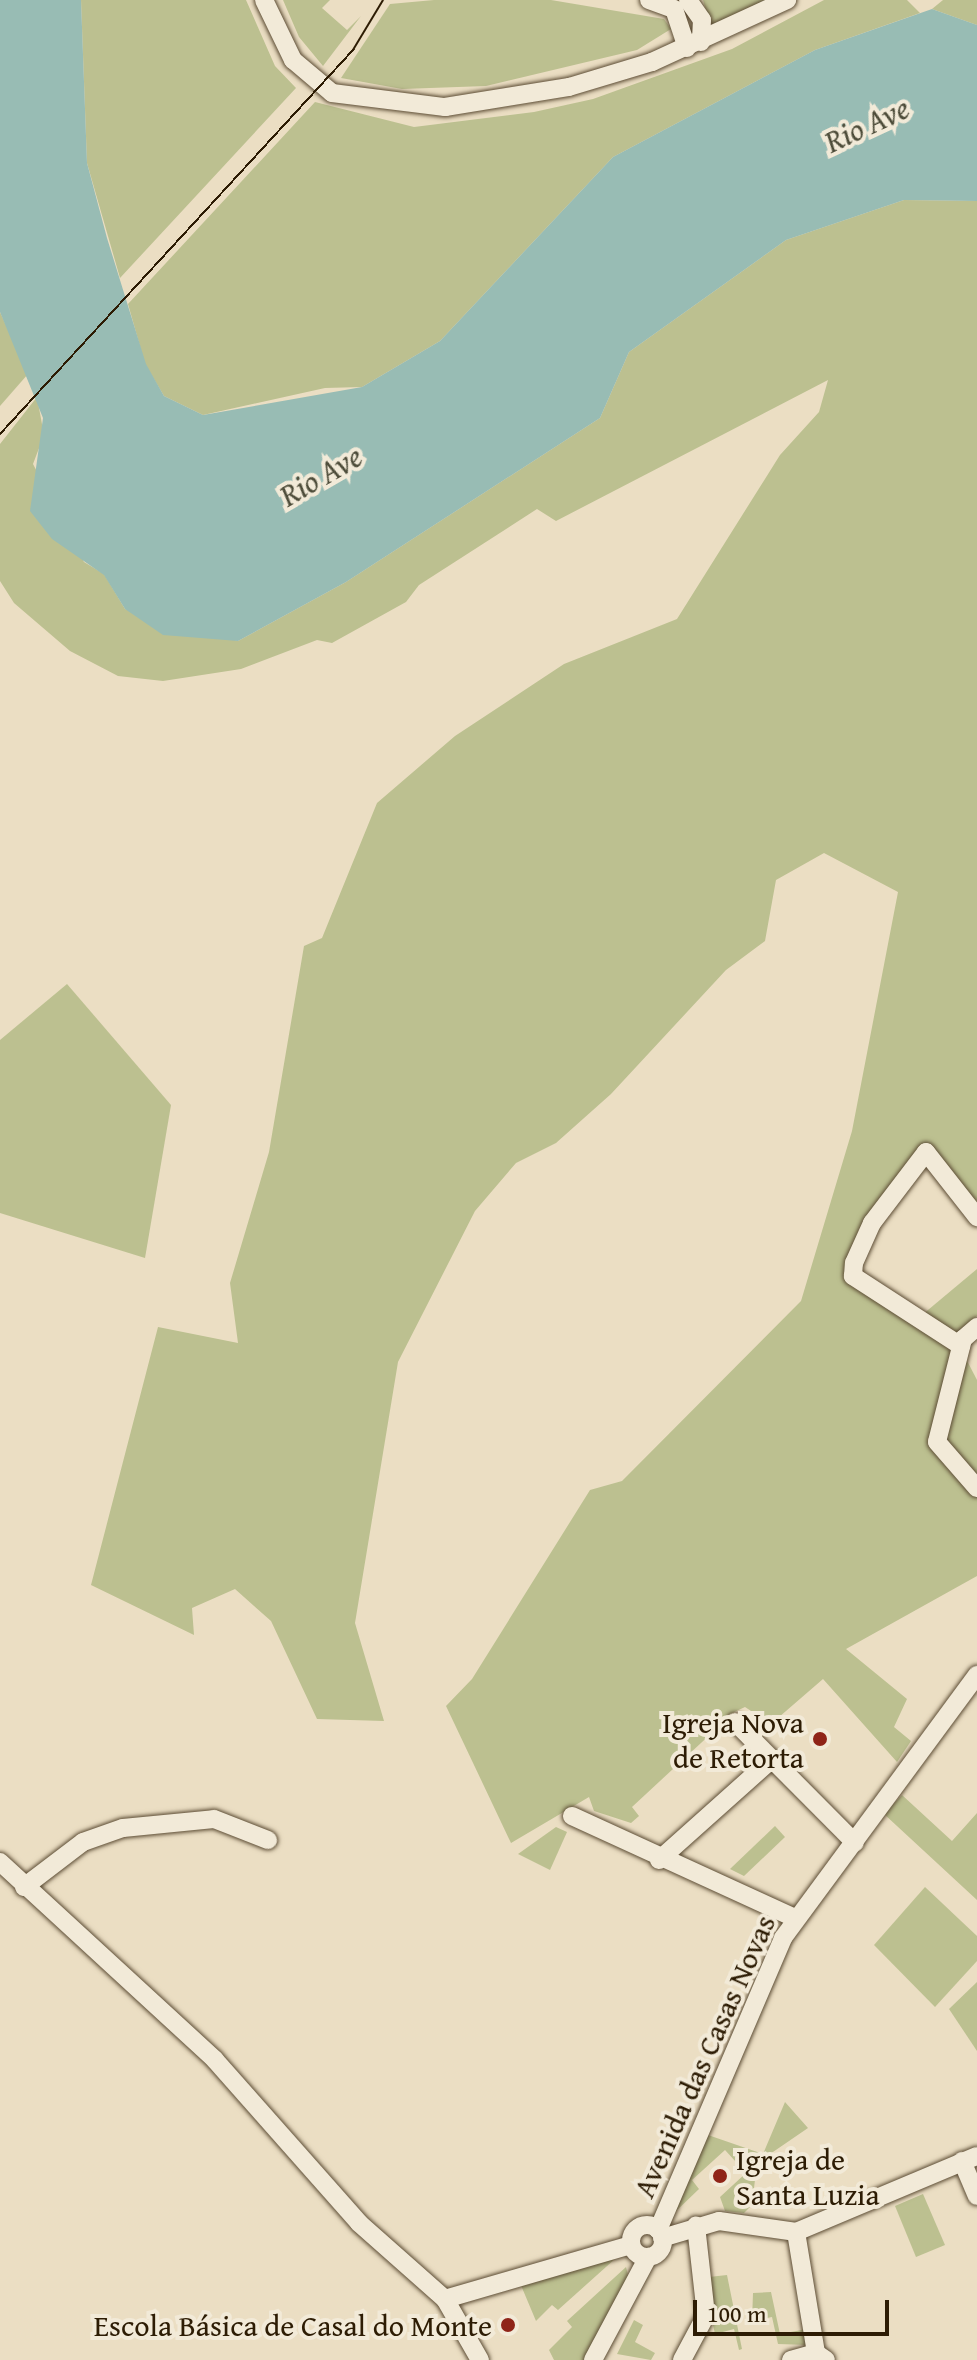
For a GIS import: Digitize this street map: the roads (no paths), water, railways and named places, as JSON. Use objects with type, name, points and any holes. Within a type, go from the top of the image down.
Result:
[{"type":"street","points":[[264,0],[293,60],[332,93],[362,102],[500,101],[694,45],[787,0]]},
{"type":"street","points":[[649,0],[674,9],[694,45]]},
{"type":"street","points":[[688,0],[702,20],[694,45]]},
{"type":"street","points":[[961,1346],[853,1276],[854,1263],[872,1223],[926,1152],[977,1217]]},
{"type":"street","points":[[977,1327],[961,1346],[937,1442],[977,1488]]},
{"type":"street","name":"Avenida das Casas Novas","points":[[593,2360],[660,2234],[795,1918],[855,1843],[977,1675]]},
{"type":"street","points":[[735,1722],[855,1843]]},
{"type":"street","points":[[659,1860],[772,1759]]},
{"type":"street","points":[[572,1816],[659,1860],[795,1918]]},
{"type":"street","points":[[24,1887],[83,1842],[123,1828],[214,1819],[268,1840]]},
{"type":"street","points":[[0,1862],[215,2060],[359,2223],[445,2299],[480,2360]]},
{"type":"street","points":[[445,2299],[631,2245],[639,2227],[660,2234],[734,2221],[796,2232],[970,2158],[977,2196]]},
{"type":"street","points":[[682,2360],[706,2315],[696,2226]]},
{"type":"street","points":[[791,2360],[821,2357],[796,2232]]},
{"type":"street","points":[[631,2245],[648,2257]]},
{"type":"water","name":"Rio Ave","points":[[0,0],[81,0],[87,163],[107,238],[146,364],[164,396],[203,415],[362,387],[440,341],[613,157],[815,50],[932,9],[977,25],[977,201],[904,200],[786,240],[629,352],[600,418],[346,582],[238,641],[163,635],[125,609],[104,575],[52,539],[30,511],[43,418],[0,312]]},
{"type":"tram line","points":[[0,434],[353,50],[383,0]]},
{"type":"place","name":"Igreja Nova de Retorta","points":[[820,1739]]},
{"type":"place","name":"Igreja de Santa Luzia","points":[[720,2176]]},
{"type":"place","name":"Escola Básica de Casal do Monte","points":[[508,2325]]}]
